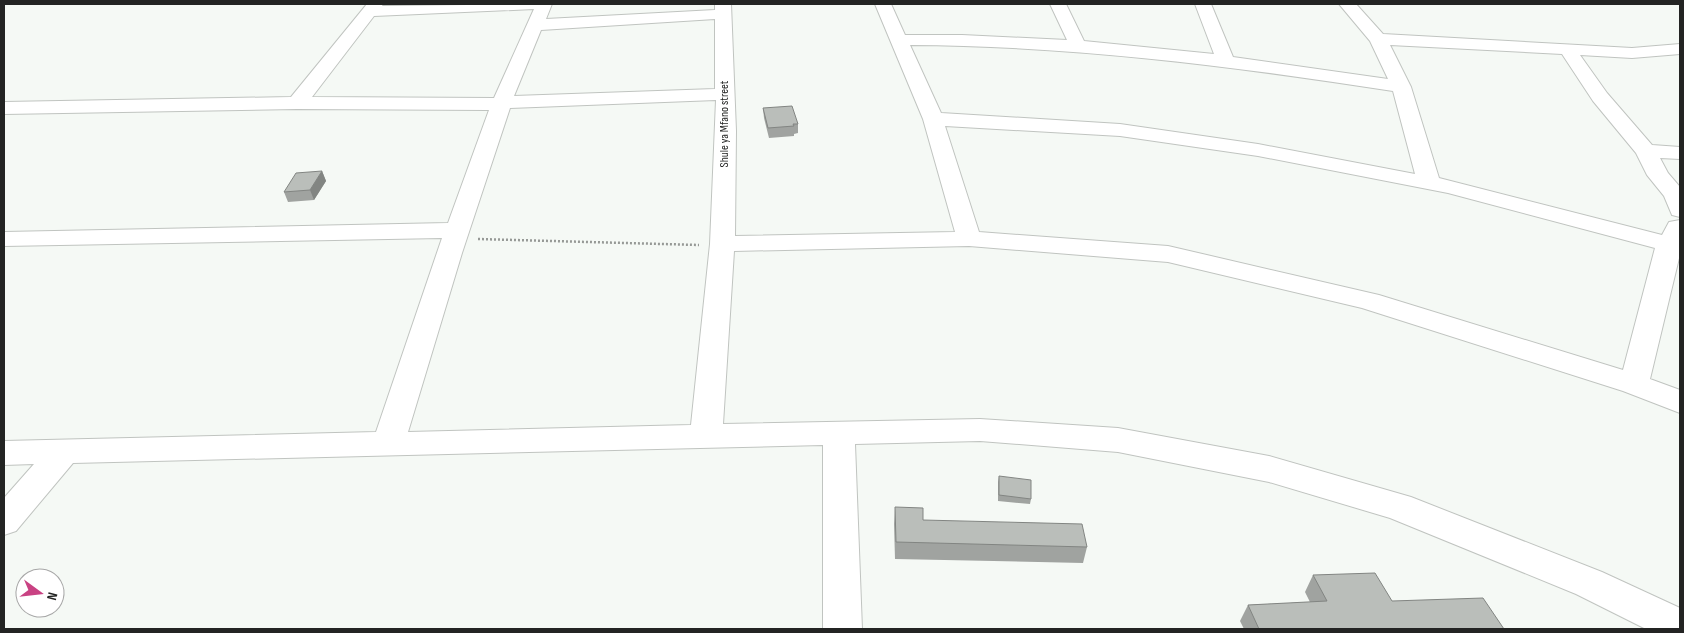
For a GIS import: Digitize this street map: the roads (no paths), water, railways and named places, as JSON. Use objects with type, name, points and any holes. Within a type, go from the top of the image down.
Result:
[{"type":"street","points":[[883,4],[932,119],[969,239]]},
{"type":"street","points":[[1058,4],[1078,46]]},
{"type":"street","points":[[1203,4],[1226,62]]},
{"type":"street","points":[[1347,4],[1378,39],[1401,87],[1429,183]]},
{"type":"street","points":[[297,103],[372,7],[541,11],[723,9]]},
{"type":"street","name":"Shule ya Mfano street","points":[[706,436],[722,244],[726,131],[723,9]]},
{"type":"street","points":[[388,444],[502,103],[541,11]]},
{"type":"street","points":[[1378,39],[1632,53],[1680,49]]},
{"type":"street","points":[[899,40],[955,40],[1078,46],[1304,71],[1401,87]]},
{"type":"street","points":[[1567,49],[1600,97],[1646,151],[1658,175],[1675,195],[1680,210]]},
{"type":"street","points":[[4,108],[297,103],[502,103],[725,94]]},
{"type":"street","points":[[932,119],[1120,130],[1258,150],[1429,183],[1675,245]]},
{"type":"street","points":[[1646,151],[1680,153]]},
{"type":"street","points":[[1634,384],[1675,245],[1680,218]]},
{"type":"street","points":[[4,239],[458,230]]},
{"type":"street","points":[[722,244],[969,239],[1168,254],[1369,301],[1634,384],[1680,402]]},
{"type":"street","points":[[4,453],[980,430],[1118,440],[1269,469],[1399,507],[1588,584],[1680,627]]},
{"type":"street","points":[[839,433],[843,629]]},
{"type":"street","points":[[4,520],[64,452]]}]
